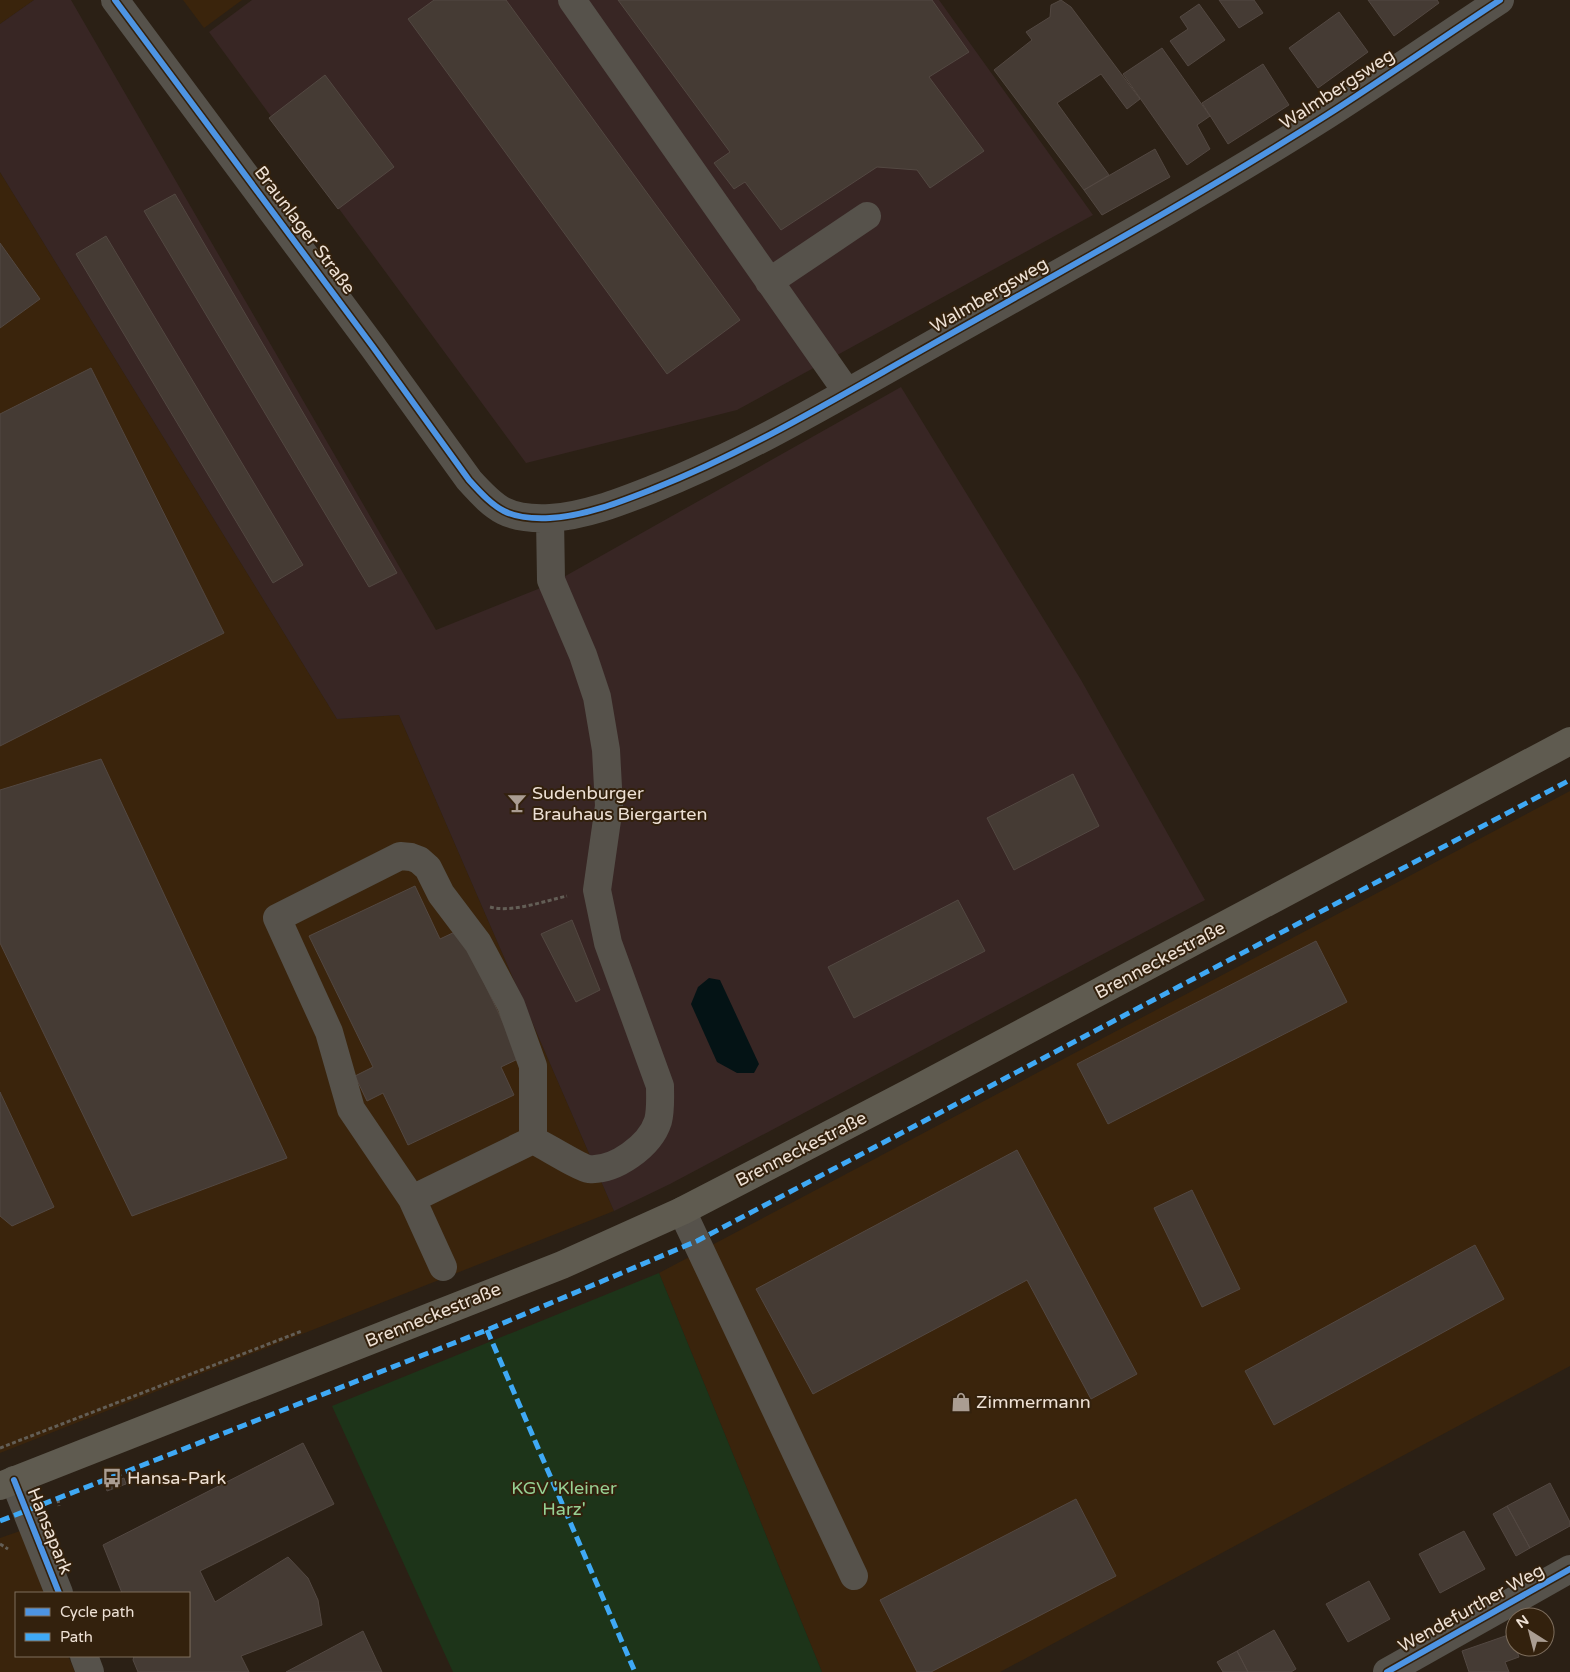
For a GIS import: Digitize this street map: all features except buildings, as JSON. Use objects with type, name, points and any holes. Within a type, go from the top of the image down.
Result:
[{"type":"main road","name":"Brenneckestraße","points":[[7,1483],[562,1265],[682,1211],[913,1091],[1570,742]]},
{"type":"street","name":"Braunlager Straße","points":[[115,0],[470,480]]},
{"type":"street","points":[[572,0],[847,392]]},
{"type":"street","name":"Walmbergsweg","points":[[470,480],[500,510],[513,516],[550,518],[577,514],[620,502],[697,472],[747,448],[1206,189],[1327,115],[1500,0]]},
{"type":"street","points":[[769,282],[866,216]]},
{"type":"street","points":[[534,1140],[587,1169],[611,1167],[644,1144],[658,1121],[660,1104],[660,1086],[608,943],[597,890],[609,806],[606,750],[597,697],[583,655],[551,580],[550,518]]},
{"type":"street","points":[[443,1266],[412,1199],[351,1109],[328,1032],[277,918],[400,856],[419,860],[428,868],[441,894],[478,943],[511,1006],[533,1066],[534,1140]]},
{"type":"street","points":[[412,1199],[534,1140]]},
{"type":"street","points":[[682,1211],[854,1576]]},
{"type":"street","name":"Hansapark","points":[[7,1483],[59,1592]]},
{"type":"street","name":"Wendefurther Weg","points":[[1388,1672],[1570,1570]]},
{"type":"street","points":[[84,1657],[90,1672]]},
{"type":"path","points":[[517,907],[597,890]]},
{"type":"path","points":[[0,1448],[302,1330]]},
{"type":"shaded area","points":[[0,0],[34,0],[0,24]]},
{"type":"shaded area","points":[[34,0],[71,0],[436,630],[553,583],[901,387],[1081,680],[1205,900],[670,1184],[614,1211],[399,715],[337,719],[0,172],[0,24]]},
{"type":"shaded area","points":[[183,0],[242,0],[204,28]]},
{"type":"shaded area","points":[[252,0],[939,0],[1093,215],[737,410],[526,463],[209,32]]},
{"type":"shaded area","points":[[0,172],[337,719],[399,715],[614,1211],[0,1453]]},
{"type":"shaded area","points":[[1570,791],[1570,1366],[1000,1672],[822,1672],[659,1273]]},
{"type":"shaded area","points":[[709,978],[720,980],[759,1064],[754,1073],[737,1073],[717,1062],[691,1004],[698,987]]},
{"type":"shaded area","points":[[20,1531],[44,1592],[15,1592],[15,1657],[68,1657],[75,1672],[0,1672],[0,1538]]},
{"type":"green space","name":"KGV 'Kleiner Harz'","points":[[659,1273],[822,1672],[453,1672],[332,1406]]},
{"type":"marked path","points":[[0,1521],[487,1330],[697,1241],[1570,780]]},
{"type":"marked path","points":[[487,1330],[635,1672]]},
{"type":"cycle path","points":[[115,0],[373,347],[469,480],[495,506],[513,515],[536,518],[563,517],[602,508],[686,475],[750,445],[1065,270],[1223,179],[1349,101],[1500,0]]},
{"type":"cycle path","points":[[14,1480],[59,1592]]},
{"type":"cycle path","points":[[1387,1672],[1570,1569]]},
{"type":"place","name":"Sudenburger Brauhaus Biergarten","points":[[517,803]]},
{"type":"place","name":"Zimmermann","points":[[961,1402]]},
{"type":"place","name":"Hansa-Park","points":[[112,1478]]}]
